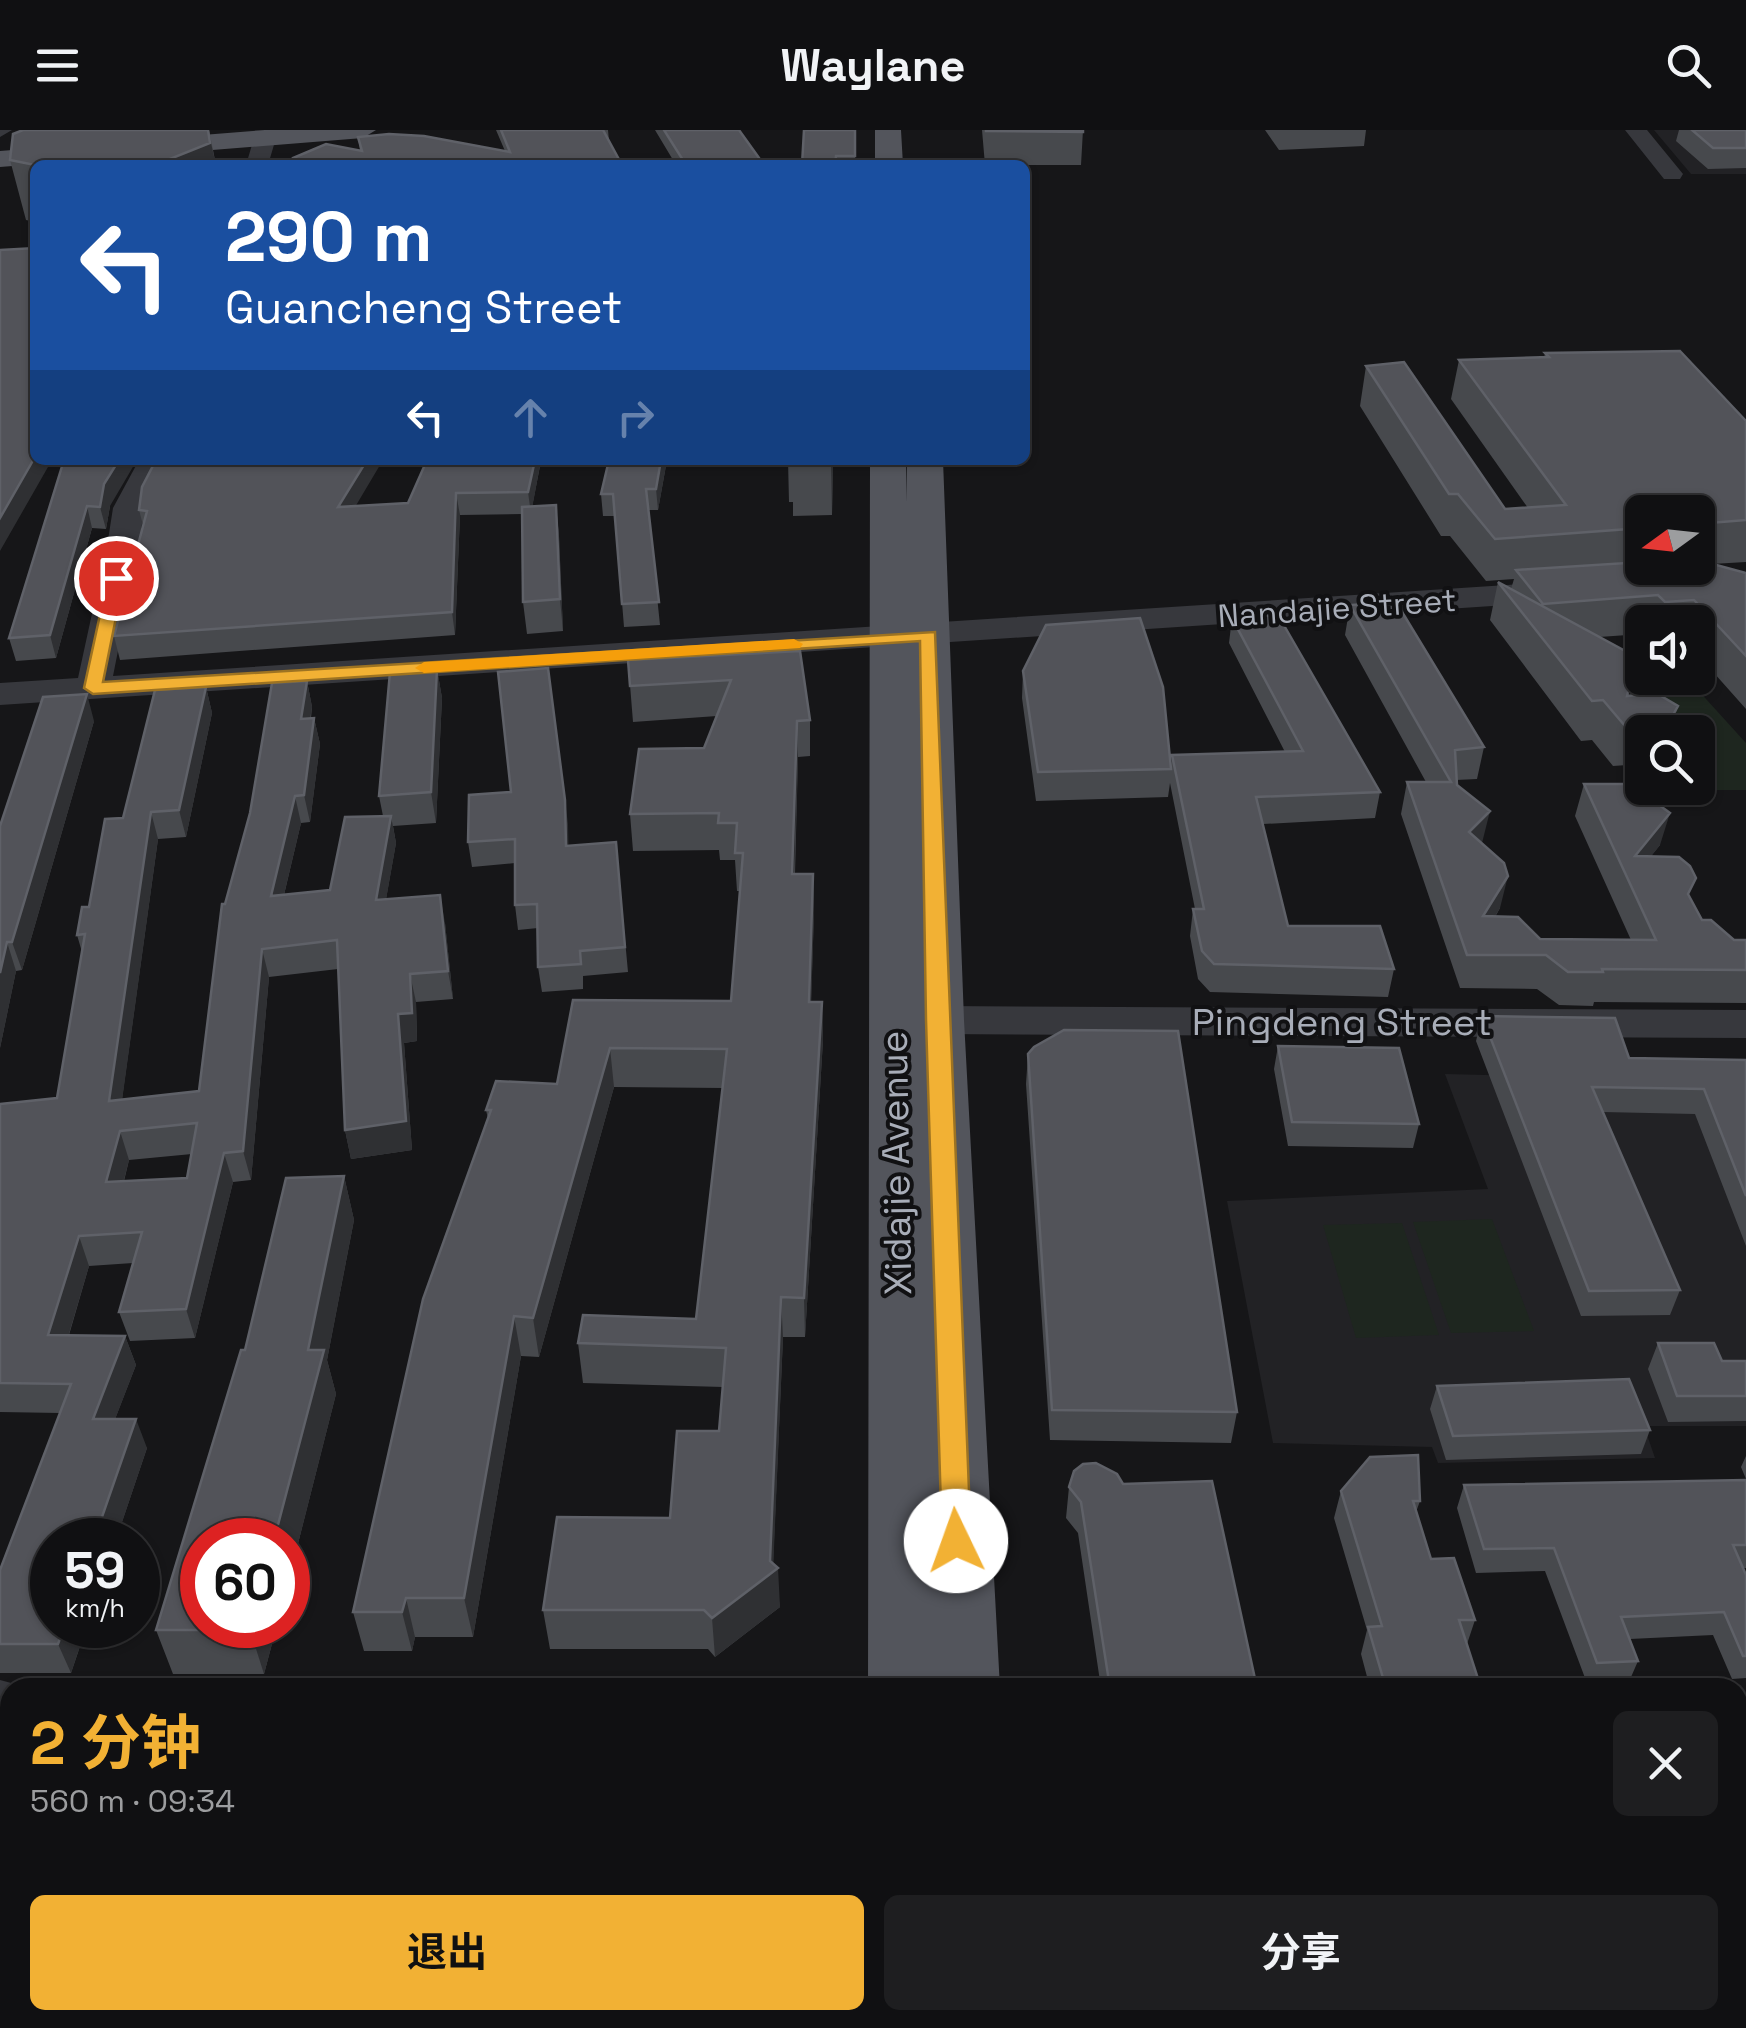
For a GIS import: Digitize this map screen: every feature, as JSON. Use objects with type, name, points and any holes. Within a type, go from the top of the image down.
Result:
[{"type":"main road","points":[[0,149],[363,130]]},
{"type":"main road","points":[[888,130],[889,160]]},
{"type":"main road","points":[[0,160],[252,134]]},
{"type":"main road","points":[[889,465],[909,637]]},
{"type":"main road","points":[[909,637],[924,465]]},
{"type":"main road","name":"Xidajie Avenue","points":[[909,637],[937,1020],[963,1678]]},
{"type":"main road","name":"Xidajie Avenue","points":[[905,1678],[909,637]]},
{"type":"street","points":[[1636,130],[1672,174]]},
{"type":"street","points":[[252,134],[256,160]]},
{"type":"street","points":[[93,688],[124,540],[126,507],[147,480],[152,465]]},
{"type":"street","name":"Nandajie Street","points":[[0,694],[1586,590]]},
{"type":"street","name":"Pingdeng Street","points":[[937,1020],[1746,1024]]},
{"type":"shaded area","points":[[1654,130],[1746,130],[1746,174],[1691,174]]},
{"type":"shaded area","points":[[1625,661],[1625,679],[1612,663]]},
{"type":"shaded area","points":[[1638,695],[1702,695],[1746,743],[1746,790],[1715,790],[1715,715],[1654,715]]},
{"type":"shaded area","points":[[1445,1074],[1746,1081],[1746,1426],[1644,1426],[1655,1458],[1438,1463],[1432,1447],[1273,1443],[1227,1201],[1488,1189]]},
{"type":"shaded area","points":[[1492,1219],[1534,1331],[1451,1333],[1413,1222]]},
{"type":"shaded area","points":[[1402,1223],[1439,1335],[1356,1338],[1323,1225]]},
{"type":"building","points":[[23,130],[208,130],[210,143],[168,160],[30,160],[30,164],[10,160],[13,134]]},
{"type":"building","points":[[501,130],[603,130],[619,160],[293,158],[326,144],[362,151],[358,137],[389,134],[424,136],[510,152]]},
{"type":"building","points":[[664,130],[739,130],[760,160],[683,160]]},
{"type":"building","points":[[804,130],[855,130],[855,156],[802,160]]},
{"type":"building","points":[[1083,130],[1083,132],[986,131]]},
{"type":"building","points":[[1692,130],[1746,130],[1746,148],[1713,148]]},
{"type":"building","points":[[30,248],[30,465],[0,518],[0,250]]},
{"type":"building","points":[[1680,351],[1746,421],[1746,520],[1715,523],[1715,495],[1625,495],[1625,529],[1495,539],[1458,494],[1449,494],[1366,366],[1404,362],[1505,509],[1566,505],[1459,360],[1549,357],[1545,353]]},
{"type":"building","points":[[62,465],[116,465],[104,484],[100,507],[87,506],[50,635],[9,638]]},
{"type":"building","points":[[153,465],[364,465],[338,507],[408,503],[425,465],[534,465],[528,492],[456,493],[452,612],[114,636],[147,511],[139,510],[142,487]]},
{"type":"building","points":[[608,465],[660,465],[656,489],[646,489],[659,602],[622,604],[613,494],[601,494]]},
{"type":"building","points":[[556,505],[560,599],[523,602],[522,507]]},
{"type":"building","points":[[1625,563],[1625,585],[1715,585],[1715,565],[1746,573],[1746,656],[1715,623],[1715,605],[1699,605],[1694,600],[1665,602],[1658,595],[1543,604],[1516,570]]},
{"type":"building","points":[[1498,582],[1625,651],[1625,695],[1659,695],[1678,706],[1673,715],[1625,715],[1625,726],[1603,700],[1592,701]]},
{"type":"building","points":[[1396,602],[1484,747],[1455,750],[1457,785],[1490,811],[1469,832],[1504,863],[1508,876],[1483,916],[1518,917],[1540,939],[1656,940],[1584,784],[1625,784],[1625,805],[1659,805],[1670,813],[1635,856],[1679,857],[1690,866],[1696,878],[1688,894],[1702,920],[1711,920],[1734,940],[1746,940],[1746,970],[1568,972],[1546,955],[1467,955],[1407,782],[1451,782],[1350,605]]},
{"type":"building","points":[[1278,615],[1380,792],[1256,797],[1288,926],[1380,926],[1394,969],[1214,964],[1202,951],[1193,909],[1204,909],[1172,755],[1303,751],[1232,618]]},
{"type":"building","points":[[1140,618],[1163,687],[1171,769],[1038,772],[1023,671],[1046,625]]},
{"type":"building","points":[[800,651],[810,720],[797,721],[792,874],[813,874],[809,1002],[822,1002],[804,1298],[781,1297],[770,1561],[778,1568],[712,1618],[704,1610],[543,1610],[557,1517],[670,1518],[677,1431],[719,1431],[726,1348],[578,1343],[583,1315],[696,1319],[727,1049],[610,1048],[533,1318],[514,1316],[464,1598],[406,1598],[402,1612],[353,1612],[423,1299],[491,1110],[486,1110],[496,1081],[557,1084],[573,1000],[731,1001],[743,853],[735,853],[737,823],[718,823],[719,813],[630,814],[639,749],[704,748],[731,680],[630,686],[628,660]]},
{"type":"building","points":[[548,668],[565,800],[566,846],[616,842],[625,947],[580,951],[581,964],[538,967],[537,904],[515,905],[515,839],[468,842],[469,795],[511,792],[498,672]]},
{"type":"building","points":[[437,669],[431,792],[379,796],[390,672]]},
{"type":"building","points":[[307,681],[301,719],[314,718],[304,795],[295,796],[271,896],[330,890],[345,817],[391,816],[376,900],[440,895],[448,971],[410,974],[412,1013],[398,1014],[406,1121],[345,1130],[337,940],[262,949],[243,1151],[224,1153],[186,1309],[119,1312],[142,1232],[79,1236],[48,1335],[125,1336],[93,1419],[136,1419],[102,1518],[30,1518],[30,1644],[0,1644],[0,1570],[71,1384],[0,1383],[0,1104],[57,1098],[85,934],[77,935],[82,907],[89,907],[105,819],[123,818],[155,690],[206,687],[179,810],[151,812],[109,1101],[199,1091],[222,904],[250,813],[272,683]],"holes":[[[197,1123],[187,1178],[106,1182],[120,1131]]]},
{"type":"building","points":[[87,694],[0,973],[0,826],[43,697]]},
{"type":"building","points":[[1482,1016],[1615,1018],[1629,1058],[1746,1060],[1746,1196],[1704,1089],[1592,1087],[1680,1290],[1589,1291]]},
{"type":"building","points":[[1064,1030],[1178,1031],[1237,1412],[1052,1410],[1028,1054]]},
{"type":"building","points":[[1278,1046],[1399,1048],[1419,1124],[1292,1122]]},
{"type":"building","points":[[344,1176],[308,1350],[324,1350],[280,1518],[190,1518],[241,1350],[245,1350],[286,1178]]},
{"type":"building","points":[[1658,1343],[1714,1343],[1722,1361],[1746,1361],[1746,1396],[1677,1396]]},
{"type":"building","points":[[1629,1379],[1650,1430],[1453,1436],[1437,1386]]},
{"type":"building","points":[[1418,1455],[1420,1501],[1413,1501],[1431,1559],[1454,1558],[1475,1620],[1459,1620],[1478,1678],[1383,1678],[1368,1627],[1382,1626],[1341,1491],[1370,1457]]},
{"type":"building","points":[[1096,1463],[1117,1474],[1123,1484],[1212,1481],[1255,1678],[1108,1678],[1081,1502],[1069,1487],[1074,1471],[1083,1464]]},
{"type":"building","points":[[1746,1480],[1746,1545],[1733,1545],[1746,1575],[1746,1656],[1724,1612],[1621,1617],[1638,1661],[1597,1663],[1554,1548],[1484,1549],[1464,1485]]},
{"type":"building","points":[[180,1551],[180,1630],[160,1630],[160,1617]]},
{"type":"slow traffic","points":[[424,668],[794,644]]},
{"type":"route","points":[[116,578],[93,688],[929,636],[937,1020],[956,1541]]}]
